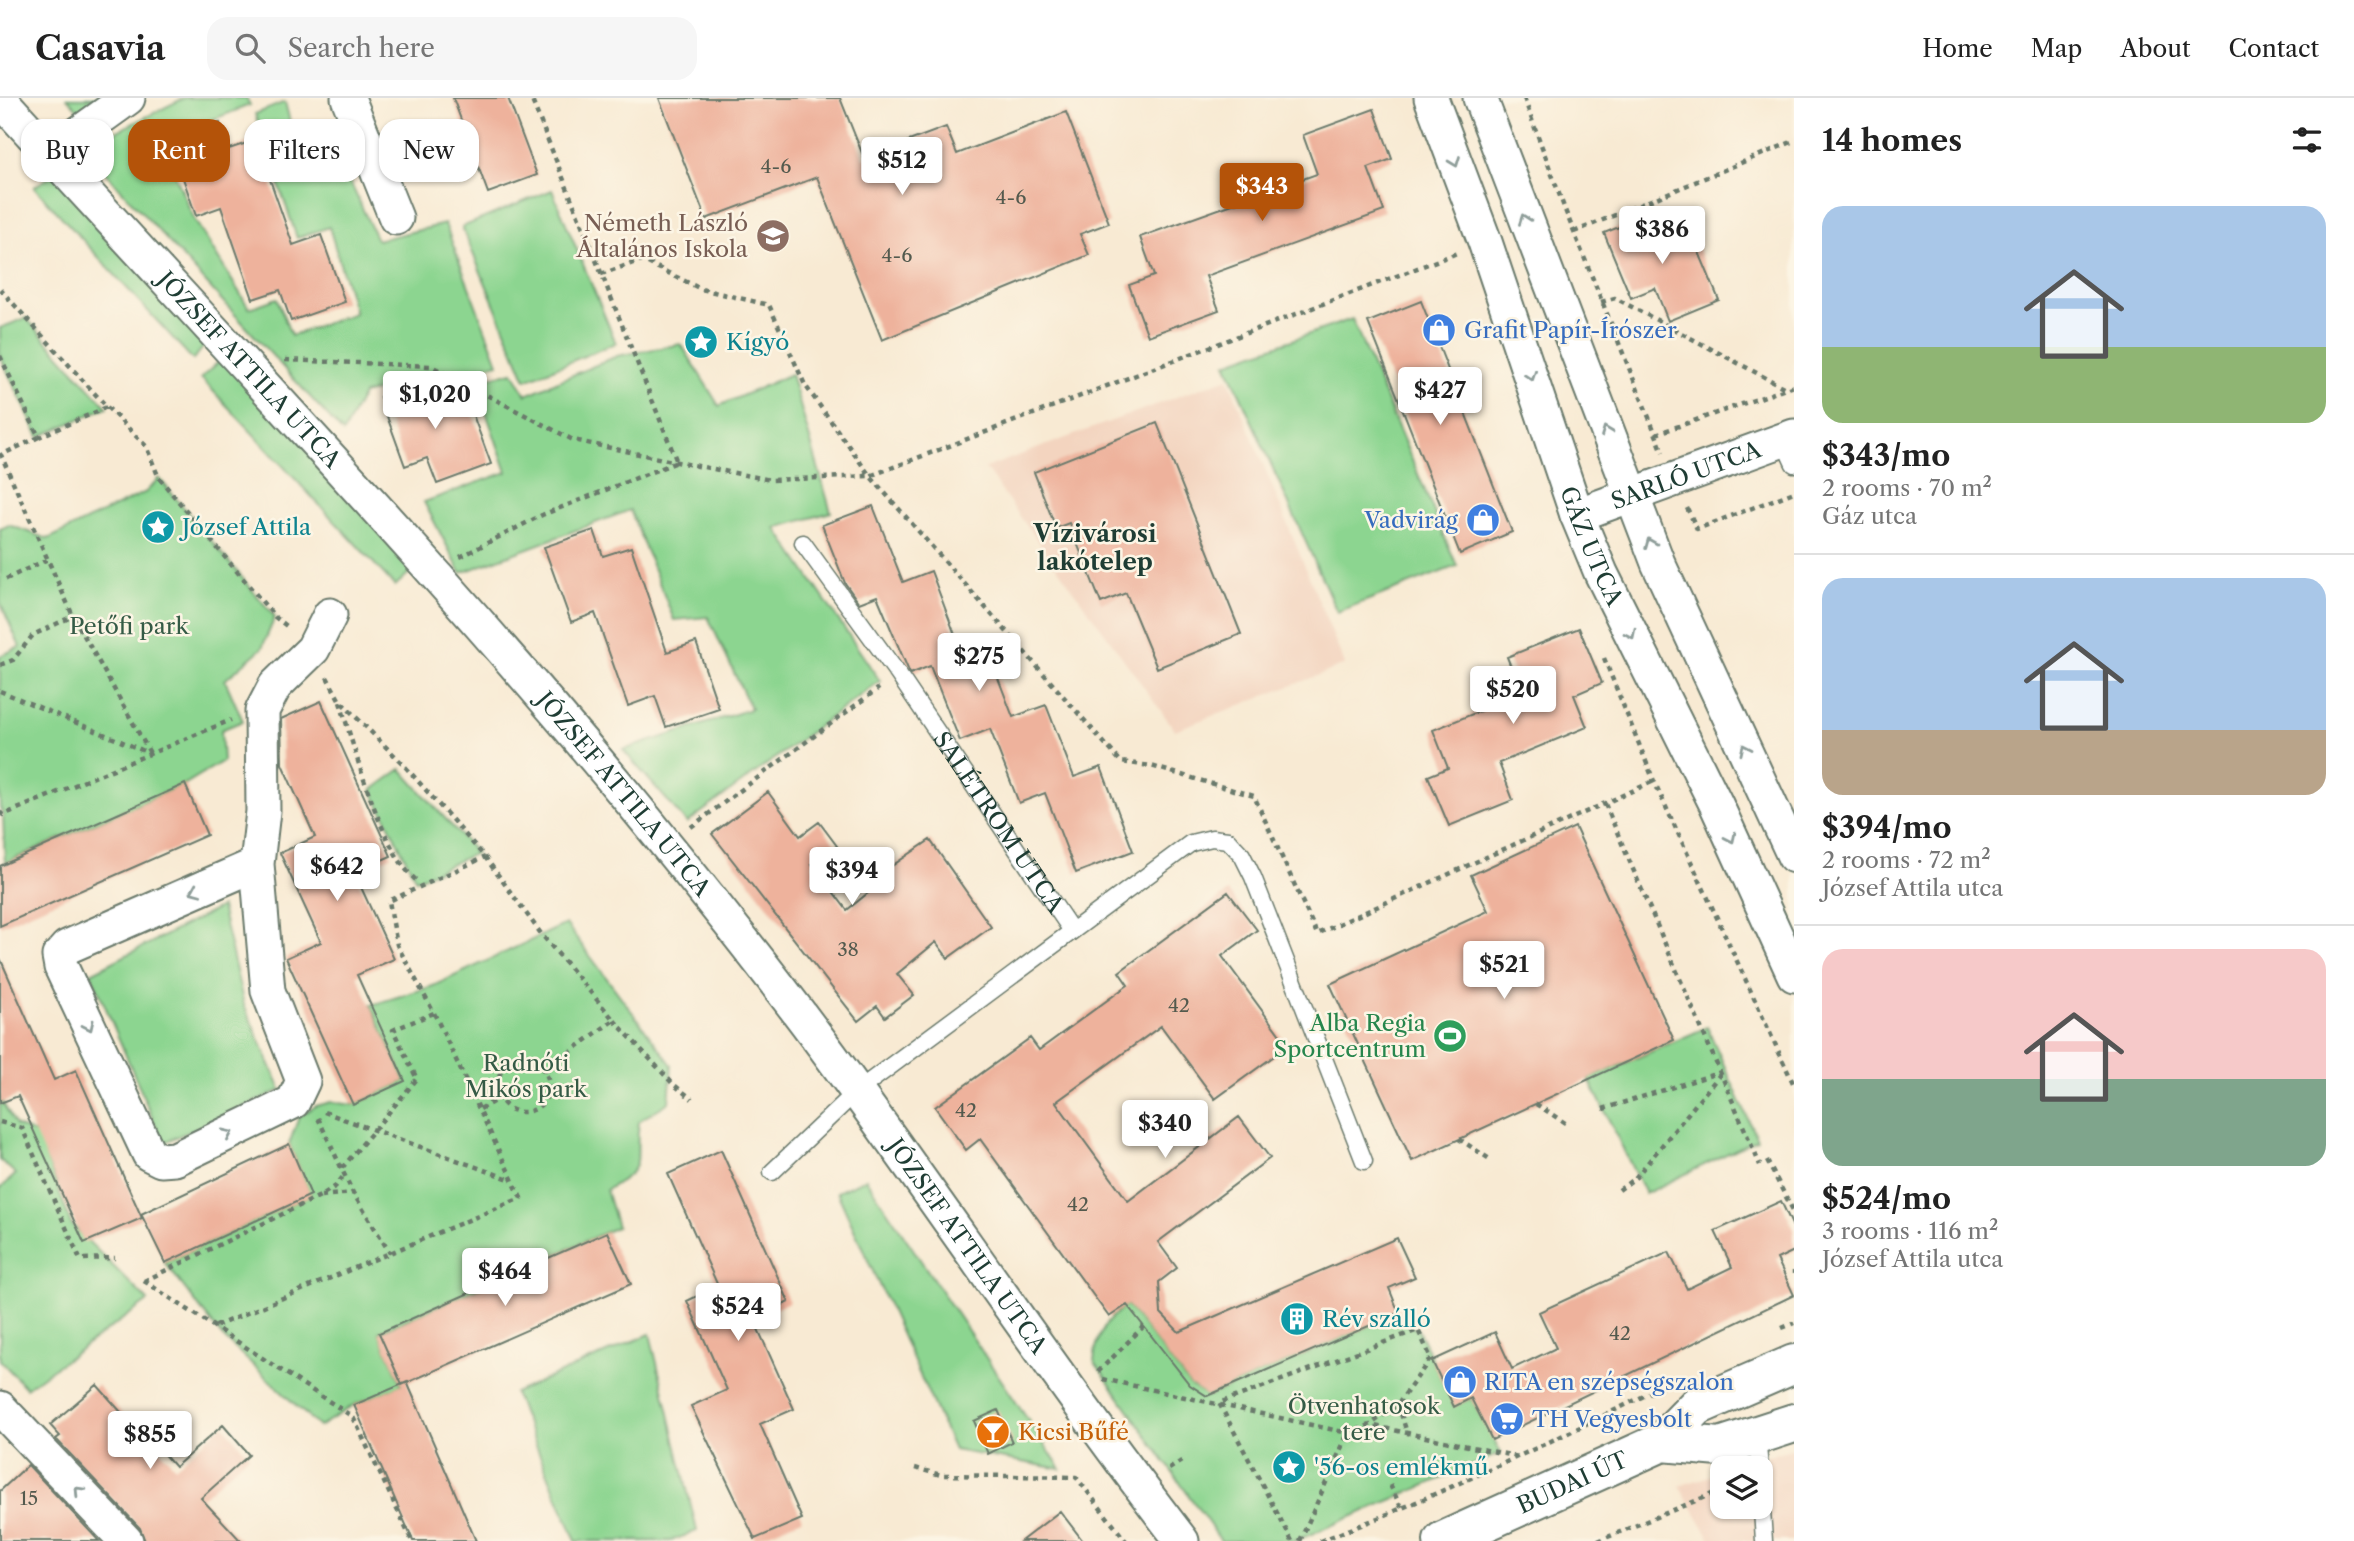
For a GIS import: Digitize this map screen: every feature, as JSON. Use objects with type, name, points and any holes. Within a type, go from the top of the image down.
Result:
[{"type":"street","points":[[99,119],[128,98]]},
{"type":"street","points":[[348,98],[396,218]]},
{"type":"street","name":"GÁZ UTCA","points":[[1431,98],[1485,242],[1577,515],[1601,573],[1716,804],[1794,975]]},
{"type":"street","points":[[1480,98],[1527,228],[1658,563],[1794,856]]},
{"type":"street","name":"JÓZSEF ATTILA UTCA","points":[[0,99],[21,122]]},
{"type":"street","name":"JÓZSEF ATTILA UTCA","points":[[76,182],[434,574],[667,845],[857,1091],[1120,1460],[1182,1541]]},
{"type":"street","name":"SARLÓ UTCA","points":[[1577,515],[1674,479],[1790,446]]},
{"type":"street","points":[[257,864],[67,947],[59,956],[61,967],[149,1154],[161,1160],[175,1159],[293,1102],[303,1081],[268,991],[257,864],[262,811],[262,710],[275,686],[313,649],[330,615]]},
{"type":"street","name":"BUDAI ÚT","points":[[1443,1541],[1662,1442],[1697,1406],[1788,1346]]},
{"type":"street","points":[[0,1408],[126,1541]]},
{"type":"street","name":"BUDAI ÚT","points":[[1662,1442],[1759,1452],[1794,1423]]},
{"type":"lane","name":"SALÉTROM UTCA","points":[[803,543],[898,674],[1072,931]]},
{"type":"lane","points":[[772,1172],[857,1091],[1191,843],[1212,838],[1228,840],[1241,855],[1253,877],[1364,1161]]},
{"type":"lane","points":[[1763,1519],[1764,1541]]},
{"type":"path","points":[[531,98],[677,462]]},
{"type":"path","points":[[1524,98],[1601,302],[1697,529],[1794,492]]},
{"type":"path","points":[[1574,232],[1794,141]]},
{"type":"path","points":[[1527,228],[1565,210]]},
{"type":"path","points":[[279,359],[431,366],[573,439],[677,462],[771,480],[870,476],[1485,242]]},
{"type":"path","points":[[601,274],[642,260],[701,289],[769,305],[805,385],[870,476],[1121,762],[1151,766],[1254,796],[1317,934],[1654,781]]},
{"type":"path","points":[[0,289],[146,446],[159,478],[275,617],[313,649],[340,701],[367,791],[405,870],[416,880]]},
{"type":"path","points":[[1601,302],[1615,298],[1787,389]]},
{"type":"path","points":[[0,356],[39,437]]},
{"type":"path","points":[[1656,434],[1794,386]]},
{"type":"path","points":[[107,407],[1,455],[74,616],[150,753]]},
{"type":"path","points":[[434,574],[542,515],[677,462]]},
{"type":"path","points":[[6,579],[48,559]]},
{"type":"path","points":[[0,665],[13,660],[33,635],[74,616]]},
{"type":"path","points":[[1599,646],[1654,781],[1794,1086]]},
{"type":"path","points":[[685,831],[898,674]]},
{"type":"path","points":[[0,691],[150,753]]},
{"type":"path","points":[[340,701],[402,763],[485,857],[542,935],[614,1020],[673,1084],[692,1099]]},
{"type":"path","points":[[0,812],[3,815],[241,716]]},
{"type":"path","points":[[1605,804],[1760,1165]]},
{"type":"path","points":[[216,1326],[521,1198],[434,1013],[397,945],[389,901],[485,857]]},
{"type":"path","points":[[342,1168],[372,1128],[416,1079],[393,1030],[434,1013]]},
{"type":"path","points":[[544,1071],[614,1020]]},
{"type":"path","points":[[517,1060],[530,1061],[548,1077],[544,1102],[533,1111],[507,1108],[500,1098],[497,1081],[504,1068],[517,1060]]},
{"type":"path","points":[[1603,1109],[1722,1072]]},
{"type":"path","points":[[1619,1190],[1636,1177],[1722,1072]]},
{"type":"path","points":[[480,1109],[500,1098]]},
{"type":"path","points":[[1536,1104],[1568,1125]]},
{"type":"path","points":[[390,1253],[353,1193],[314,1109],[512,1180]]},
{"type":"path","points":[[0,1122],[22,1128],[80,1259],[115,1258]]},
{"type":"path","points":[[1459,1139],[1491,1160]]},
{"type":"path","points":[[1767,1161],[1794,1212]]},
{"type":"path","points":[[345,1174],[336,1186],[320,1196],[144,1281],[353,1417],[412,1541]]},
{"type":"path","points":[[320,1196],[353,1193]]},
{"type":"path","points":[[1788,1346],[1794,1323]]},
{"type":"path","points":[[1098,1372],[1143,1326]]},
{"type":"path","points":[[1103,1379],[1348,1433],[1398,1404],[1431,1358],[1418,1330],[1219,1403]]},
{"type":"path","points":[[1320,1541],[1402,1510],[1520,1457],[1669,1384]]},
{"type":"path","points":[[1219,1403],[1292,1541]]},
{"type":"path","points":[[1398,1404],[1407,1433]]},
{"type":"path","points":[[1369,1423],[1520,1457]]},
{"type":"path","points":[[1369,1423],[1383,1423]]},
{"type":"path","points":[[1300,1541],[1348,1433]]},
{"type":"path","points":[[1168,1470],[1183,1460]]},
{"type":"path","points":[[915,1468],[941,1475],[1076,1477],[1126,1541]]},
{"type":"path","points":[[1390,1485],[1402,1510]]},
{"type":"path","points":[[1598,1541],[1710,1495]]},
{"type":"shaded area","points":[[1228,378],[1345,665],[1175,730],[985,468]]},
{"type":"shaded area","points":[[1794,1448],[1794,1541],[1712,1541],[1679,1486],[1710,1476],[1710,1519],[1773,1519],[1773,1456],[1769,1456]]},
{"type":"green space","points":[[67,98],[101,98],[79,111]]},
{"type":"green space","points":[[184,98],[246,98],[250,105],[214,119],[142,119]]},
{"type":"green space","points":[[285,102],[289,119],[257,119],[255,114]]},
{"type":"green space","points":[[128,126],[128,182],[178,182],[194,219],[249,308],[277,298],[291,336],[355,313],[329,227],[297,238],[278,182],[350,182],[377,240],[445,224],[498,363],[363,394],[343,433],[114,182],[114,133]]},
{"type":"green space","points":[[42,182],[64,182],[209,340],[193,360],[34,187]]},
{"type":"green space","points":[[552,190],[616,343],[526,380],[462,227]]},
{"type":"green space","points":[[26,318],[107,407],[39,437],[0,356],[0,328]]},
{"type":"green space","points":[[1352,319],[1457,566],[1337,612],[1226,363]]},
{"type":"green space","points":[[681,344],[719,406],[791,374],[831,512],[776,528],[880,681],[687,823],[623,750],[751,709],[708,617],[674,620],[630,510],[461,573],[424,502],[507,472],[475,381],[513,372],[526,395],[617,356]]},
{"type":"green space","points":[[224,357],[417,566],[395,586],[201,378]]},
{"type":"green space","name":"Petőfi park","points":[[159,478],[275,617],[262,648],[225,680],[243,721],[221,730],[223,761],[185,784],[5,863],[3,815],[0,807],[0,656],[20,647],[0,602],[0,529],[9,525],[48,539],[146,492]]},
{"type":"green space","points":[[401,769],[476,853],[416,880],[372,790]]},
{"type":"green space","points":[[221,907],[244,1005],[281,1090],[163,1143],[91,973]]},
{"type":"green space","name":"Radnóti Mikós park","points":[[566,924],[672,1065],[669,1102],[639,1121],[638,1156],[634,1169],[606,1190],[617,1227],[379,1332],[402,1385],[354,1405],[319,1427],[222,1336],[165,1263],[310,1195],[289,1144],[299,1117],[316,1106],[331,1102],[353,1105],[405,1081],[371,1005],[433,986]]},
{"type":"green space","points":[[1707,1027],[1757,1139],[1645,1194],[1589,1079]]},
{"type":"green space","points":[[0,1098],[16,1126],[38,1134],[71,1224],[148,1301],[26,1388],[0,1360],[0,1189],[16,1174],[0,1160]]},
{"type":"green space","points":[[866,1179],[1061,1469],[954,1450],[837,1192]]},
{"type":"green space","name":"Ötvenhatosok tere","points":[[1127,1305],[1190,1385],[1207,1396],[1399,1313],[1407,1324],[1418,1330],[1454,1406],[1471,1398],[1501,1453],[1295,1541],[1221,1541],[1094,1361],[1103,1329],[1113,1316]]},
{"type":"green space","points":[[650,1334],[697,1531],[671,1541],[576,1541],[514,1393]]},
{"type":"building","points":[[453,98],[508,98],[537,175],[488,193],[479,169],[479,119],[461,119]]},
{"type":"building","points":[[659,98],[840,98],[864,158],[946,127],[957,154],[1066,112],[1109,223],[1080,234],[1089,255],[882,340],[817,177],[706,219]]},
{"type":"building","points":[[1374,109],[1392,159],[1368,168],[1384,211],[1206,276],[1219,310],[1148,336],[1129,285],[1154,276],[1140,237],[1317,174],[1303,135]]},
{"type":"building","points":[[244,144],[244,182],[271,182],[293,245],[321,235],[345,302],[291,321],[280,290],[253,299],[221,207],[196,216],[184,182],[230,182],[230,149]]},
{"type":"building","points":[[1656,212],[1669,243],[1691,233],[1719,300],[1668,321],[1655,288],[1631,298],[1604,233]]},
{"type":"building","points":[[1421,301],[1512,532],[1460,554],[1368,322]]},
{"type":"building","points":[[432,377],[442,405],[466,396],[491,464],[437,484],[427,458],[405,466],[380,397]]},
{"type":"building","points":[[1157,423],[1241,634],[1157,668],[1126,593],[1101,603],[1069,523],[1056,528],[1034,472]]},
{"type":"building","points":[[873,506],[903,582],[931,571],[960,648],[983,639],[1013,717],[1046,705],[1074,777],[1101,767],[1133,851],[1076,873],[1045,793],[1019,803],[990,729],[960,741],[930,666],[910,674],[877,596],[859,603],[845,583],[822,525]]},
{"type":"building","points":[[594,530],[603,556],[631,547],[667,652],[696,642],[719,709],[666,727],[655,696],[628,706],[595,613],[571,622],[544,547]]},
{"type":"building","points":[[1579,628],[1602,683],[1574,695],[1587,727],[1499,763],[1513,800],[1449,826],[1428,776],[1448,768],[1433,730],[1522,694],[1507,657]]},
{"type":"building","points":[[321,701],[391,856],[354,872],[394,959],[357,975],[405,1081],[353,1105],[286,958],[321,942],[280,853],[315,837],[282,764],[281,719]]},
{"type":"building","points":[[185,784],[207,835],[0,926],[0,866]]},
{"type":"building","points":[[768,792],[800,836],[819,822],[837,846],[812,864],[847,910],[890,875],[886,870],[930,840],[991,927],[948,958],[936,942],[897,974],[914,995],[885,1017],[877,1006],[858,1021],[712,834]]},
{"type":"building","points":[[1575,827],[1674,1040],[1412,1161],[1330,984],[1488,911],[1471,875]]},
{"type":"building","points":[[1228,892],[1257,930],[1222,956],[1288,1046],[1215,1099],[1161,1026],[1056,1102],[1128,1201],[1239,1117],[1270,1158],[1158,1242],[1177,1268],[1159,1282],[1161,1313],[1179,1332],[1397,1238],[1415,1277],[1389,1288],[1399,1313],[1207,1396],[1190,1385],[1127,1305],[1109,1317],[980,1139],[966,1150],[935,1107],[1030,1038],[1039,1050],[1128,985],[1119,972]]},
{"type":"building","points":[[0,958],[54,1080],[76,1070],[142,1218],[84,1243],[18,1096],[0,1103]]},
{"type":"building","points":[[289,1144],[311,1195],[165,1263],[141,1214]]},
{"type":"building","points":[[721,1150],[789,1302],[753,1318],[794,1409],[760,1424],[802,1519],[755,1539],[691,1406],[727,1390],[687,1301],[718,1286],[668,1174]]},
{"type":"building","points":[[1781,1201],[1794,1229],[1794,1251],[1777,1259],[1794,1295],[1492,1440],[1471,1398],[1454,1407],[1432,1361],[1495,1332],[1512,1369],[1556,1348],[1539,1312],[1669,1252],[1687,1289],[1732,1267],[1715,1231]]},
{"type":"building","points":[[607,1232],[631,1284],[402,1385],[379,1333]]},
{"type":"building","points":[[407,1382],[476,1541],[413,1541],[354,1405]]},
{"type":"building","points":[[97,1385],[144,1438],[147,1435],[175,1467],[223,1425],[249,1455],[201,1498],[241,1541],[145,1541],[140,1528],[56,1439],[60,1436],[50,1425]]},
{"type":"building","name":"Kicsi Bűfé","points":[[998,1410],[1012,1442],[988,1454],[974,1421]]},
{"type":"building","points":[[28,1465],[99,1541],[0,1541],[0,1491]]},
{"type":"building","points":[[1060,1511],[1083,1541],[1021,1541]]},
{"type":"place","name":"Németh László Általános Iskola","points":[[773,236]]},
{"type":"place","name":"Grafit Papír-Írószer","points":[[1439,330]]},
{"type":"place","name":"Kígyó","points":[[701,342]]},
{"type":"place","name":"Vadvirág","points":[[1483,520]]},
{"type":"place","name":"József Attila","points":[[158,527]]},
{"type":"place","name":"Alba Regia Sportcentrum","points":[[1450,1036]]},
{"type":"place","name":"Rév szálló","points":[[1297,1319]]},
{"type":"place","name":"RITA en szépségszalon","points":[[1460,1382]]},
{"type":"place","name":"TH Vegyesbolt","points":[[1507,1419]]},
{"type":"place","name":"Kicsi Bűfé","points":[[993,1432]]},
{"type":"place","name":"'56-os emlékmű","points":[[1289,1467]]},
{"type":"district","name":"Vízivárosi lakótelep","points":[[1095,547]]}]
